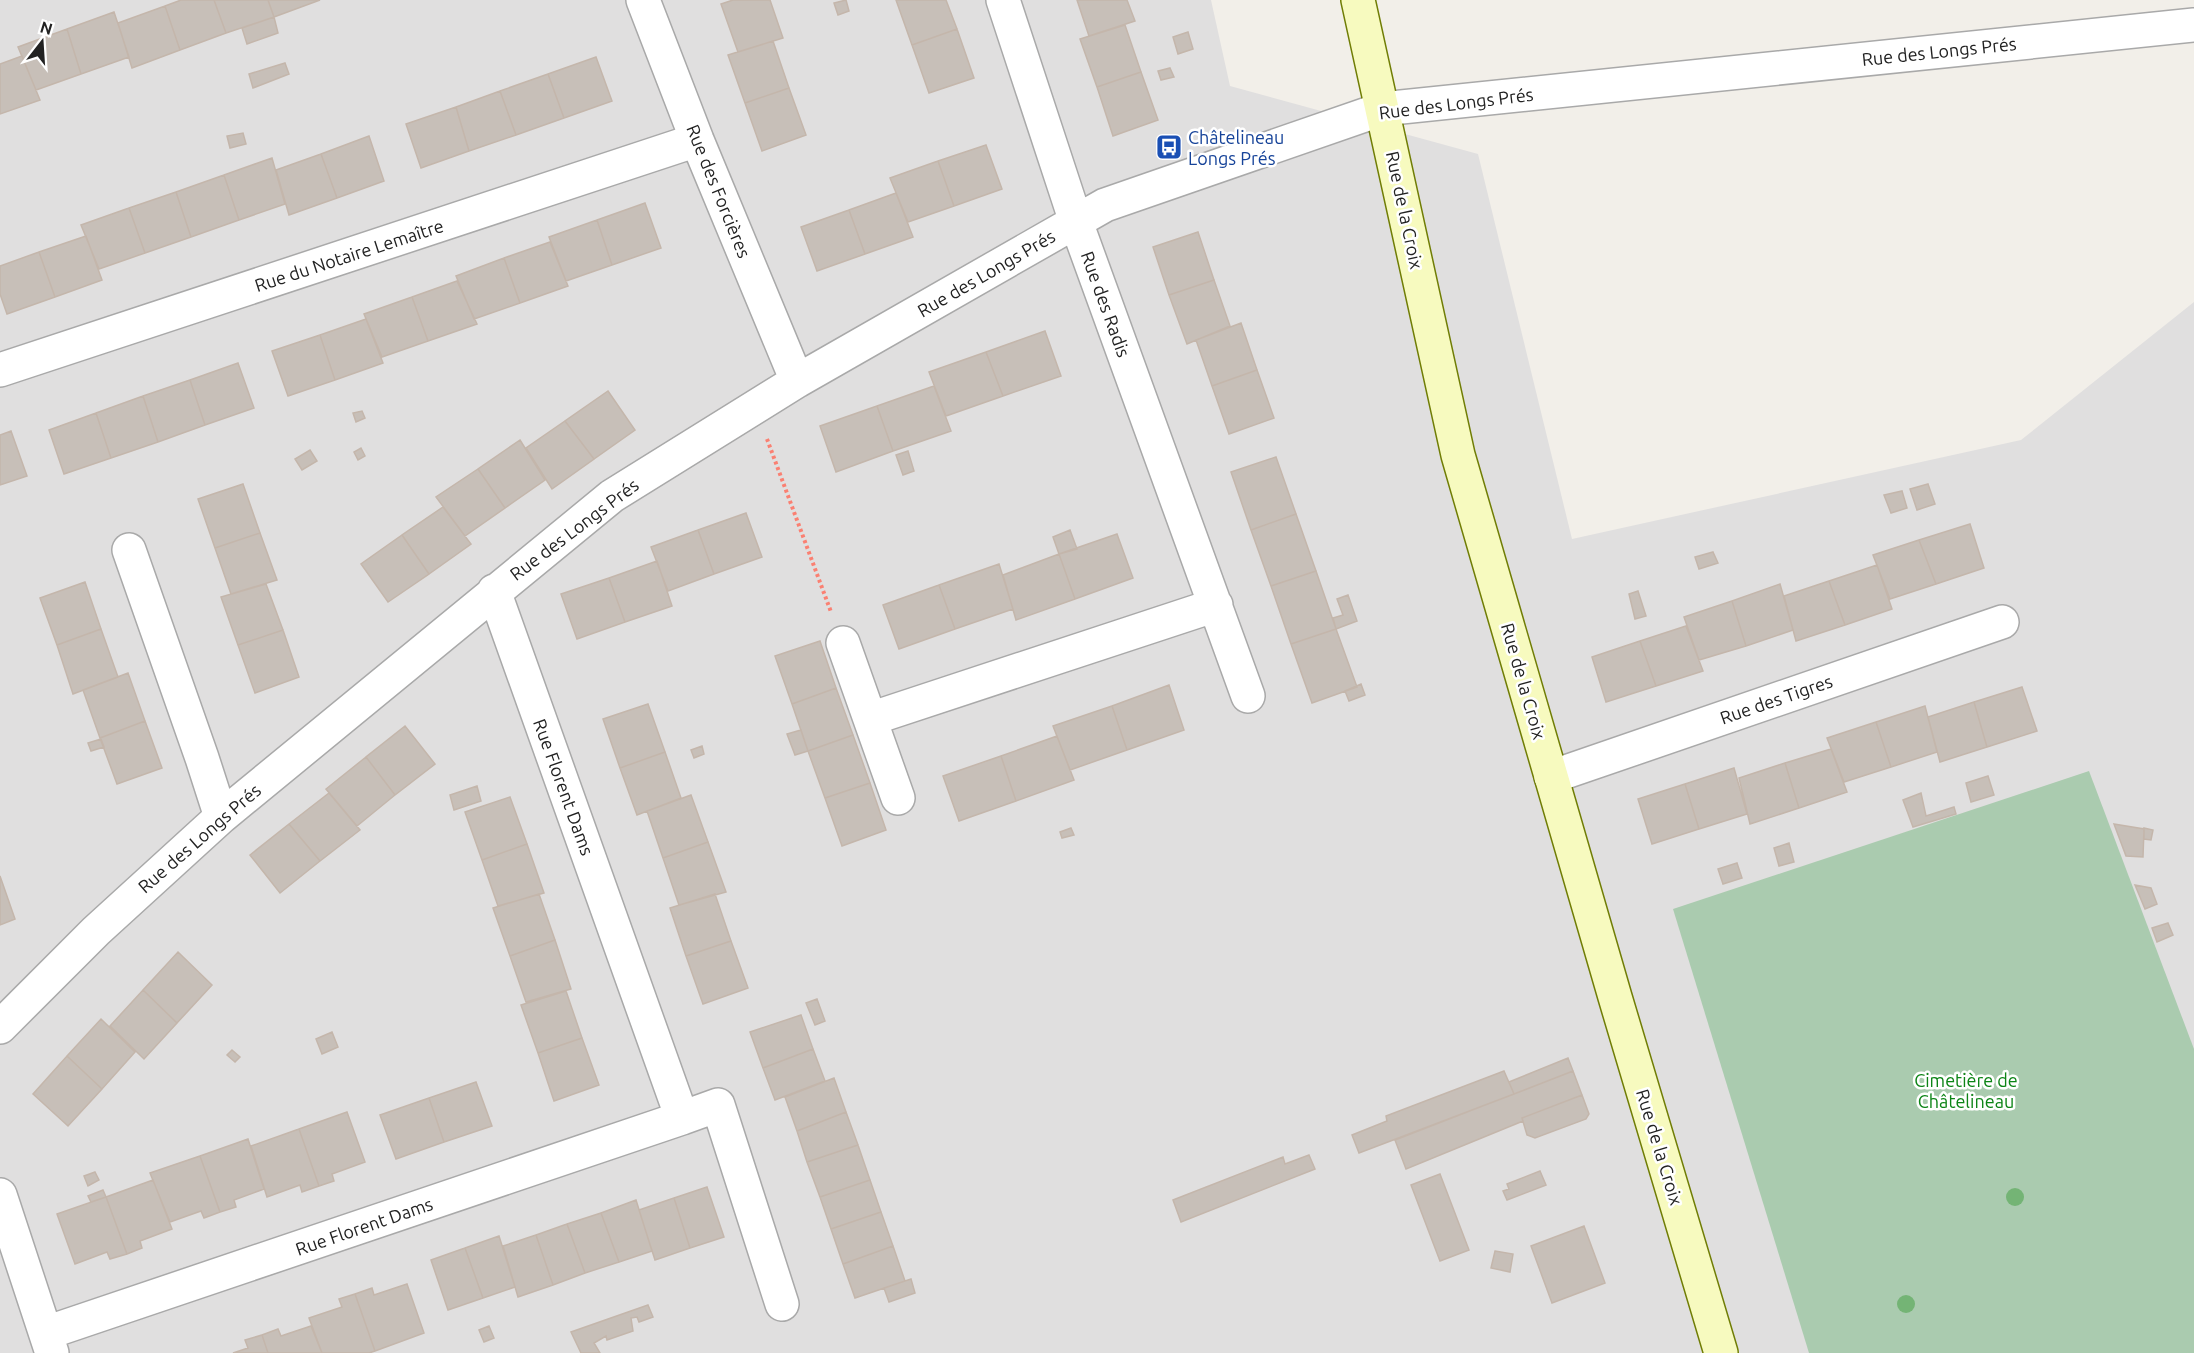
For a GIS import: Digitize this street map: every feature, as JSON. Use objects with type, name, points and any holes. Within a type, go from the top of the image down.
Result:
[{"type":"street","name":"Rue des Forcières","points":[[643,0],[697,140],[797,381]]},
{"type":"street","name":"Rue des Radis","points":[[1003,0],[1076,222],[1248,696]]},
{"type":"street","name":"Rue de la Croix","points":[[1358,0],[1458,455],[1721,1353]]},
{"type":"street","name":"Rue des Longs Prés","points":[[0,1027],[96,931],[221,817],[612,496],[797,381],[1105,205],[1382,109],[2194,25]]},
{"type":"street","name":"Rue du Notaire Lemaître","points":[[0,370],[697,140]]},
{"type":"street","points":[[129,550],[221,817]]},
{"type":"street","name":"Rue Florent Dams","points":[[494,591],[682,1118]]},
{"type":"street","points":[[870,719],[1216,605]]},
{"type":"street","name":"Rue des Tigres","points":[[1551,777],[2002,622]]},
{"type":"street","points":[[843,643],[898,798]]},
{"type":"street","name":"Rue Florent Dams","points":[[49,1343],[718,1105],[782,1304]]},
{"type":"street","points":[[0,1195],[49,1343]]},
{"type":"path","points":[[755,407],[843,643]]},
{"type":"shaded area","points":[[0,0],[1211,0],[1230,86],[1478,154],[1572,539],[2021,440],[2194,302],[2194,1353],[0,1353]]},
{"type":"green space","name":"Cimetière de Châtelineau","points":[[2089,771],[2194,1049],[2194,1353],[1809,1353],[1673,909]]},
{"type":"building","points":[[181,0],[214,0],[226,33],[180,50],[165,6]]},
{"type":"building","points":[[214,0],[268,0],[274,17],[226,33]]},
{"type":"building","points":[[268,0],[320,0],[274,17]]},
{"type":"building","points":[[733,0],[770,0],[783,38],[738,52],[721,4]]},
{"type":"building","points":[[846,0],[849,11],[838,15],[834,3]]},
{"type":"building","points":[[896,0],[946,0],[957,29],[912,45]]},
{"type":"building","points":[[1077,0],[1127,0],[1135,21],[1089,36]]},
{"type":"building","points":[[165,6],[180,50],[132,68],[118,23]]},
{"type":"building","points":[[114,12],[129,57],[81,74],[67,29]]},
{"type":"building","points":[[274,17],[278,33],[247,44],[242,28]]},
{"type":"building","points":[[1125,25],[1141,72],[1097,87],[1080,39]]},
{"type":"building","points":[[67,29],[81,74],[36,90],[18,47]]},
{"type":"building","points":[[957,29],[974,78],[929,93],[912,45]]},
{"type":"building","points":[[1188,32],[1193,49],[1178,54],[1173,37]]},
{"type":"building","points":[[773,41],[789,88],[745,103],[728,55]]},
{"type":"building","points":[[22,56],[40,100],[0,114],[0,64]]},
{"type":"building","points":[[596,57],[612,101],[564,118],[548,74]]},
{"type":"building","points":[[285,63],[289,74],[253,88],[249,74]]},
{"type":"building","points":[[1170,68],[1174,77],[1161,80],[1158,71]]},
{"type":"building","points":[[1141,72],[1158,120],[1113,136],[1097,87]]},
{"type":"building","points":[[548,74],[564,118],[516,135],[500,91]]},
{"type":"building","points":[[789,88],[806,135],[762,151],[745,103]]},
{"type":"building","points":[[500,91],[516,135],[469,151],[456,107]]},
{"type":"building","points":[[456,107],[469,151],[421,168],[406,124]]},
{"type":"building","points":[[243,133],[246,144],[230,148],[227,136]]},
{"type":"building","points":[[369,136],[384,181],[337,198],[321,154]]},
{"type":"building","points":[[986,145],[1002,189],[954,206],[938,161]]},
{"type":"building","points":[[321,154],[337,198],[289,215],[276,170]]},
{"type":"building","points":[[272,158],[285,204],[239,220],[224,175]]},
{"type":"building","points":[[938,161],[954,206],[908,222],[890,178]]},
{"type":"building","points":[[224,175],[239,220],[191,237],[176,192]]},
{"type":"building","points":[[176,192],[191,237],[145,253],[129,208]]},
{"type":"building","points":[[896,193],[913,237],[865,254],[849,210]]},
{"type":"building","points":[[645,203],[661,248],[612,265],[597,220]]},
{"type":"building","points":[[129,208],[145,253],[99,269],[81,225]]},
{"type":"building","points":[[849,210],[865,254],[817,271],[801,227]]},
{"type":"building","points":[[597,220],[612,265],[566,281],[549,237]]},
{"type":"building","points":[[1198,232],[1214,280],[1169,295],[1153,247]]},
{"type":"building","points":[[86,236],[102,280],[55,297],[39,252]]},
{"type":"building","points":[[550,242],[568,286],[520,303],[504,258]]},
{"type":"building","points":[[39,252],[55,297],[7,314],[0,294],[0,266]]},
{"type":"building","points":[[504,258],[520,303],[474,319],[456,276]]},
{"type":"building","points":[[1214,280],[1230,326],[1187,344],[1169,295]]},
{"type":"building","points":[[457,281],[477,324],[428,341],[412,297]]},
{"type":"building","points":[[412,297],[428,341],[382,357],[364,314]]},
{"type":"building","points":[[366,319],[383,363],[335,380],[320,335]]},
{"type":"building","points":[[1241,323],[1257,370],[1212,386],[1196,340]]},
{"type":"building","points":[[1045,331],[1061,376],[1003,396],[986,352]]},
{"type":"building","points":[[320,335],[335,380],[288,396],[272,351]]},
{"type":"building","points":[[986,352],[1003,396],[946,416],[929,372]]},
{"type":"building","points":[[238,363],[254,408],[205,425],[190,380]]},
{"type":"building","points":[[1257,370],[1274,418],[1229,434],[1212,386]]},
{"type":"building","points":[[190,380],[205,425],[158,442],[143,396]]},
{"type":"building","points":[[934,386],[951,431],[893,451],[877,406]]},
{"type":"building","points":[[608,391],[635,430],[594,459],[565,421]]},
{"type":"building","points":[[143,396],[158,442],[111,458],[96,413]]},
{"type":"building","points":[[877,406],[893,451],[836,472],[820,426]]},
{"type":"building","points":[[362,411],[365,418],[356,422],[353,413]]},
{"type":"building","points":[[96,413],[111,458],[64,474],[49,430]]},
{"type":"building","points":[[565,421],[594,459],[552,489],[526,448]]},
{"type":"building","points":[[11,431],[27,476],[0,485],[0,435]]},
{"type":"building","points":[[520,440],[545,480],[505,508],[478,469]]},
{"type":"building","points":[[361,448],[365,456],[358,460],[354,452]]},
{"type":"building","points":[[310,450],[317,461],[302,470],[295,459]]},
{"type":"building","points":[[908,451],[914,471],[903,475],[896,455]]},
{"type":"building","points":[[1276,457],[1296,514],[1251,530],[1231,472]]},
{"type":"building","points":[[478,469],[505,508],[465,536],[436,497]]},
{"type":"building","points":[[243,484],[260,533],[215,548],[198,499]]},
{"type":"building","points":[[1928,484],[1935,504],[1917,510],[1910,489]]},
{"type":"building","points":[[1902,491],[1907,508],[1891,513],[1884,495]]},
{"type":"building","points":[[443,507],[471,544],[429,574],[402,535]]},
{"type":"building","points":[[746,513],[762,557],[714,574],[698,530]]},
{"type":"building","points":[[1296,514],[1316,571],[1271,586],[1251,530]]},
{"type":"building","points":[[1970,524],[1984,568],[1936,584],[1919,540]]},
{"type":"building","points":[[698,530],[714,574],[668,591],[651,547]]},
{"type":"building","points":[[1070,530],[1077,549],[1059,554],[1053,537]]},
{"type":"building","points":[[260,533],[277,580],[231,594],[215,548]]},
{"type":"building","points":[[1117,534],[1133,578],[1075,599],[1059,554]]},
{"type":"building","points":[[402,535],[429,574],[388,602],[361,564]]},
{"type":"building","points":[[1919,540],[1936,584],[1890,599],[1873,555]]},
{"type":"building","points":[[1713,552],[1718,563],[1699,569],[1695,557]]},
{"type":"building","points":[[1059,554],[1075,599],[1016,620],[1003,575]]},
{"type":"building","points":[[657,561],[672,606],[625,622],[609,578]]},
{"type":"building","points":[[999,564],[1013,609],[955,629],[939,585]]},
{"type":"building","points":[[1877,565],[1892,609],[1845,625],[1829,581]]},
{"type":"building","points":[[1316,571],[1336,629],[1291,644],[1271,586]]},
{"type":"building","points":[[609,578],[625,622],[577,639],[561,594]]},
{"type":"building","points":[[1829,581],[1845,625],[1796,641],[1784,596]]},
{"type":"building","points":[[85,582],[101,629],[57,645],[40,598]]},
{"type":"building","points":[[266,584],[283,630],[238,645],[221,597]]},
{"type":"building","points":[[1780,584],[1793,630],[1746,646],[1732,601]]},
{"type":"building","points":[[939,585],[955,629],[899,649],[883,605]]},
{"type":"building","points":[[1638,591],[1646,616],[1635,619],[1629,594]]},
{"type":"building","points":[[1348,595],[1357,621],[1336,629],[1333,618],[1343,615],[1337,599]]},
{"type":"building","points":[[1732,601],[1746,646],[1699,660],[1684,617]]},
{"type":"building","points":[[1686,626],[1703,671],[1656,686],[1640,641]]},
{"type":"building","points":[[101,629],[118,677],[73,694],[57,645]]},
{"type":"building","points":[[1336,629],[1357,687],[1312,703],[1291,644]]},
{"type":"building","points":[[283,630],[299,677],[255,693],[238,645]]},
{"type":"building","points":[[820,641],[836,688],[792,704],[775,656]]},
{"type":"building","points":[[1640,641],[1656,686],[1606,702],[1592,657]]},
{"type":"building","points":[[128,673],[145,721],[100,738],[83,690]]},
{"type":"building","points":[[1361,684],[1365,695],[1349,701],[1345,691]]},
{"type":"building","points":[[1169,685],[1184,730],[1127,750],[1112,706]]},
{"type":"building","points":[[2022,687],[2037,731],[1987,747],[1974,702]]},
{"type":"building","points":[[836,688],[853,735],[808,751],[792,704]]},
{"type":"building","points":[[1974,702],[1987,747],[1940,762],[1928,717]]},
{"type":"building","points":[[648,704],[665,752],[620,768],[603,719]]},
{"type":"building","points":[[1112,706],[1127,750],[1070,770],[1053,726]]},
{"type":"building","points":[[1925,706],[1937,752],[1891,767],[1876,722]]},
{"type":"building","points":[[145,721],[162,768],[117,784],[100,738]]},
{"type":"building","points":[[1876,722],[1891,767],[1844,782],[1827,738]]},
{"type":"building","points":[[405,726],[435,764],[395,795],[366,757]]},
{"type":"building","points":[[801,730],[808,751],[795,755],[787,734]]},
{"type":"building","points":[[853,735],[870,783],[825,798],[808,751]]},
{"type":"building","points":[[1057,736],[1074,780],[1016,801],[1001,756]]},
{"type":"building","points":[[101,739],[104,747],[91,751],[88,743]]},
{"type":"building","points":[[702,746],[704,754],[694,758],[691,750]]},
{"type":"building","points":[[1831,749],[1847,792],[1799,808],[1785,763]]},
{"type":"building","points":[[665,752],[681,798],[637,815],[620,768]]},
{"type":"building","points":[[1001,756],[1016,801],[959,821],[943,776]]},
{"type":"building","points":[[366,757],[395,795],[357,826],[326,789]]},
{"type":"building","points":[[1785,763],[1799,808],[1750,824],[1739,778]]},
{"type":"building","points":[[1734,768],[1747,814],[1699,829],[1685,784]]},
{"type":"building","points":[[1988,776],[1994,795],[1971,802],[1966,783]]},
{"type":"building","points":[[870,783],[886,830],[842,846],[825,798]]},
{"type":"building","points":[[1685,784],[1699,829],[1652,844],[1638,799]]},
{"type":"building","points":[[477,786],[481,801],[454,810],[450,795]]},
{"type":"building","points":[[329,793],[360,830],[320,861],[289,824]]},
{"type":"building","points":[[1921,793],[1926,816],[1954,807],[1956,814],[1913,827],[1903,800]]},
{"type":"building","points":[[691,795],[708,842],[663,858],[647,811]]},
{"type":"building","points":[[510,797],[527,844],[482,860],[465,812]]},
{"type":"building","points":[[289,824],[320,861],[280,893],[250,855]]},
{"type":"building","points":[[2114,824],[2144,829],[2143,857],[2126,856]]},
{"type":"building","points":[[1071,828],[1074,835],[1062,838],[1060,832]]},
{"type":"building","points":[[2144,828],[2153,830],[2151,840],[2144,839]]},
{"type":"building","points":[[708,842],[726,892],[679,905],[663,858]]},
{"type":"building","points":[[1789,843],[1794,862],[1779,866],[1774,848]]},
{"type":"building","points":[[527,844],[544,893],[498,906],[482,860]]},
{"type":"building","points":[[1737,863],[1742,878],[1723,884],[1718,869]]},
{"type":"building","points":[[0,876],[15,919],[0,925]]},
{"type":"building","points":[[2135,885],[2151,888],[2157,904],[2145,909]]},
{"type":"building","points":[[539,894],[555,940],[510,956],[493,908]]},
{"type":"building","points":[[715,894],[731,941],[686,956],[670,908]]},
{"type":"building","points":[[2168,923],[2173,935],[2157,942],[2152,928]]},
{"type":"building","points":[[555,940],[571,989],[526,1002],[510,956]]},
{"type":"building","points":[[731,941],[748,988],[703,1004],[686,956]]},
{"type":"building","points":[[178,952],[212,985],[177,1023],[143,990]]},
{"type":"building","points":[[143,990],[177,1023],[144,1059],[110,1026]]},
{"type":"building","points":[[566,991],[582,1038],[538,1053],[521,1005]]},
{"type":"building","points":[[817,999],[825,1021],[815,1025],[806,1003]]},
{"type":"building","points":[[801,1015],[813,1049],[763,1068],[750,1032]]},
{"type":"building","points":[[101,1019],[135,1052],[102,1089],[67,1056]]},
{"type":"building","points":[[332,1032],[338,1047],[322,1054],[316,1039]]},
{"type":"building","points":[[582,1038],[599,1085],[554,1101],[538,1053]]},
{"type":"building","points":[[813,1049],[825,1081],[775,1100],[763,1068]]},
{"type":"building","points":[[232,1050],[240,1057],[235,1062],[227,1055]]},
{"type":"building","points":[[67,1056],[102,1089],[68,1126],[33,1094]]},
{"type":"building","points":[[1568,1058],[1573,1071],[1514,1094],[1509,1082]]},
{"type":"building","points":[[1504,1071],[1514,1094],[1359,1153],[1352,1135],[1387,1121],[1386,1116]]},
{"type":"building","points":[[1573,1071],[1582,1095],[1522,1118],[1523,1121],[1406,1169],[1395,1140]]},
{"type":"building","points":[[834,1078],[846,1112],[797,1131],[785,1097]]},
{"type":"building","points":[[476,1082],[492,1126],[444,1142],[429,1098]]},
{"type":"building","points":[[1582,1095],[1589,1114],[1586,1119],[1535,1138],[1527,1135],[1522,1118]]},
{"type":"building","points":[[429,1098],[444,1142],[396,1159],[380,1115]]},
{"type":"building","points":[[347,1112],[365,1162],[332,1174],[334,1181],[319,1186],[299,1129]]},
{"type":"building","points":[[846,1112],[858,1145],[807,1162],[797,1131]]},
{"type":"building","points":[[299,1129],[319,1186],[302,1192],[300,1185],[267,1197],[251,1146]]},
{"type":"building","points":[[248,1139],[264,1189],[234,1200],[236,1207],[220,1212],[200,1156]]},
{"type":"building","points":[[858,1145],[870,1180],[820,1197],[807,1162]]},
{"type":"building","points":[[1309,1155],[1315,1169],[1181,1222],[1173,1200],[1283,1157],[1285,1164]]},
{"type":"building","points":[[200,1156],[220,1212],[204,1218],[201,1211],[170,1222],[150,1173]]},
{"type":"building","points":[[1540,1171],[1546,1185],[1507,1200],[1503,1191],[1509,1189],[1507,1184]]},
{"type":"building","points":[[95,1172],[99,1180],[88,1186],[84,1176]]},
{"type":"building","points":[[1440,1174],[1469,1250],[1440,1261],[1411,1185]]},
{"type":"building","points":[[153,1180],[172,1229],[140,1241],[142,1248],[127,1254],[106,1197]]},
{"type":"building","points":[[870,1180],[881,1212],[831,1229],[820,1197]]},
{"type":"building","points":[[707,1187],[724,1237],[690,1248],[674,1198]]},
{"type":"building","points":[[103,1190],[106,1197],[91,1202],[88,1196]]},
{"type":"building","points":[[106,1197],[127,1254],[110,1259],[107,1252],[75,1264],[57,1214]]},
{"type":"building","points":[[674,1198],[690,1248],[655,1260],[639,1210]]},
{"type":"building","points":[[636,1200],[652,1251],[619,1262],[601,1213]]},
{"type":"building","points":[[881,1212],[893,1246],[843,1264],[831,1229]]},
{"type":"building","points":[[601,1213],[619,1262],[585,1273],[567,1224]]},
{"type":"building","points":[[567,1224],[585,1273],[553,1285],[536,1235]]},
{"type":"building","points":[[1584,1226],[1605,1283],[1552,1303],[1531,1246]]},
{"type":"building","points":[[536,1235],[553,1285],[518,1297],[503,1246]]},
{"type":"building","points":[[499,1236],[515,1287],[483,1298],[465,1248]]},
{"type":"building","points":[[893,1246],[905,1281],[855,1298],[843,1264]]},
{"type":"building","points":[[465,1248],[483,1298],[448,1310],[431,1260]]},
{"type":"building","points":[[1495,1251],[1513,1254],[1510,1272],[1491,1268]]},
{"type":"building","points":[[911,1279],[915,1293],[889,1302],[884,1288]]},
{"type":"building","points":[[407,1284],[424,1333],[375,1351],[355,1294],[372,1288],[374,1295]]},
{"type":"building","points":[[355,1294],[375,1351],[322,1353],[309,1318],[342,1307],[339,1299]]},
{"type":"building","points":[[648,1305],[653,1317],[639,1322],[637,1317],[631,1318],[633,1331],[607,1340],[606,1336],[594,1343],[600,1353],[581,1353],[571,1332]]},
{"type":"building","points":[[311,1326],[322,1353],[268,1353],[262,1335],[278,1329],[281,1336]]},
{"type":"building","points":[[489,1326],[494,1338],[484,1342],[479,1330]]},
{"type":"building","points":[[262,1335],[268,1353],[233,1353],[248,1348],[245,1340]]},
{"type":"place","name":"Châtelineau Longs Prés","points":[[1169,147]]}]
